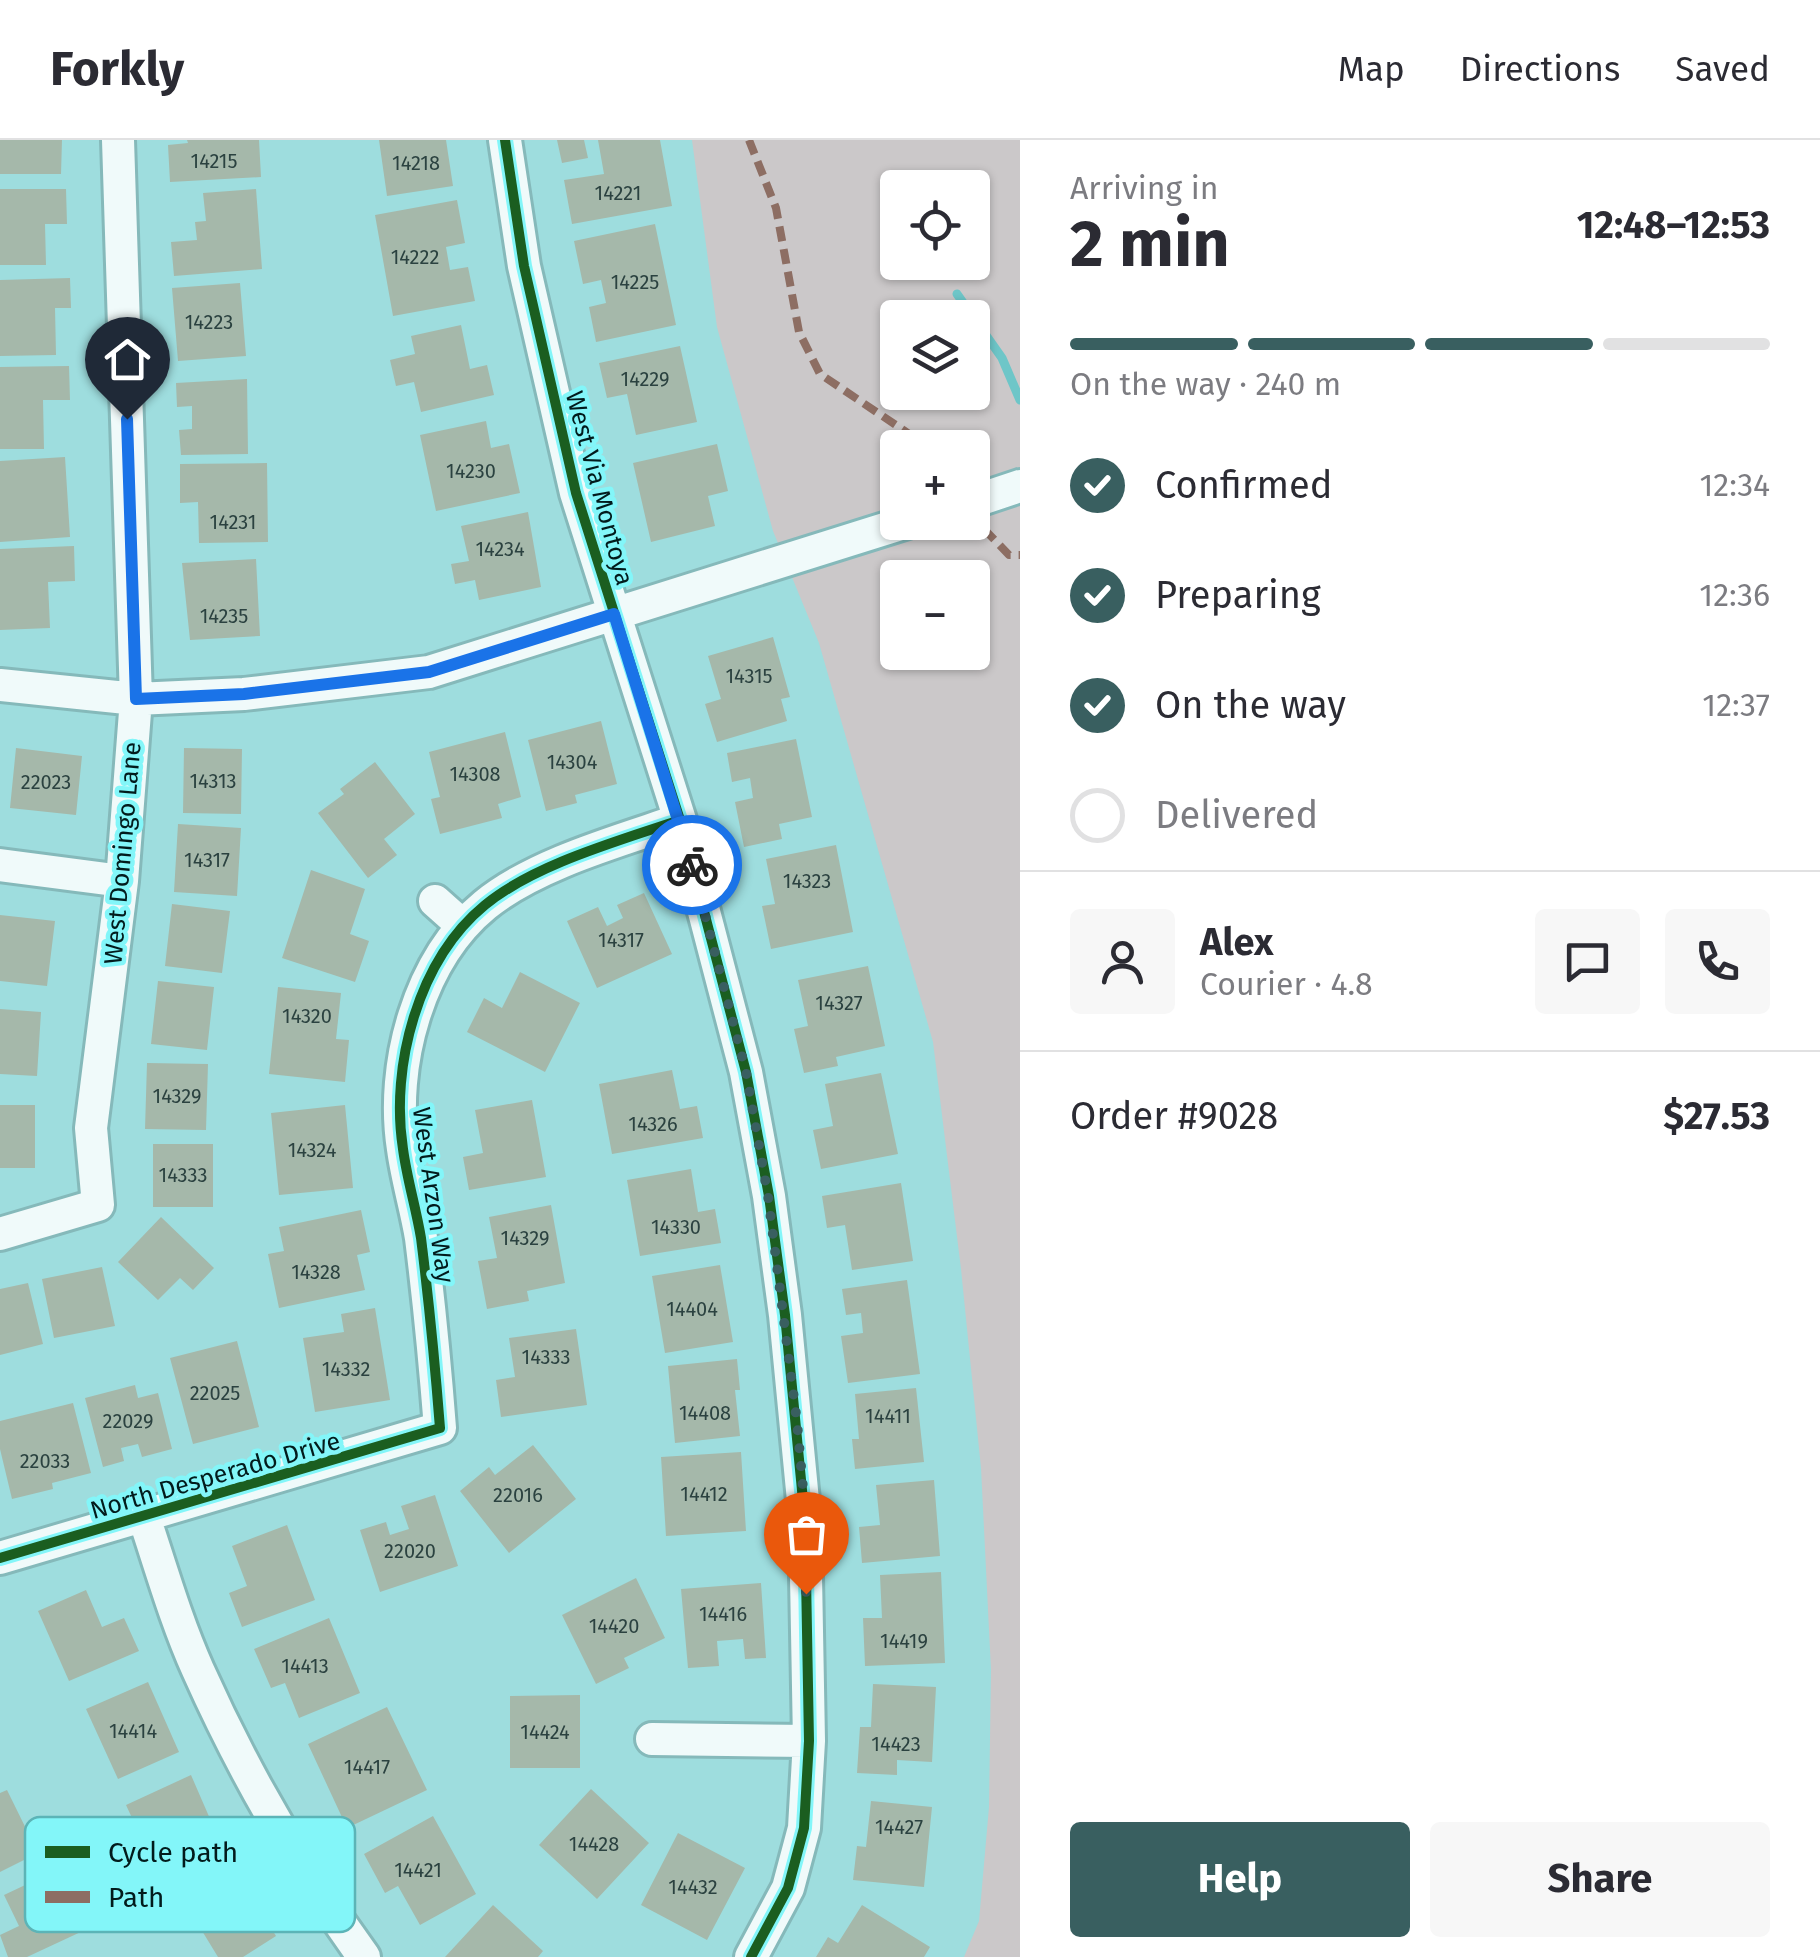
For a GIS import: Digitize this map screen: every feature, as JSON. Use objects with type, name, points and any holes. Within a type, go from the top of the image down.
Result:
[{"type":"street","name":"West Domingo Lane","points":[[0,1234],[98,1205],[91,1128],[122,882],[136,699],[118,140]]},
{"type":"street","name":"West Via Montoya","points":[[505,140],[524,266],[568,455],[680,820],[746,1072],[768,1196],[806,1521],[809,1741],[804,1828],[788,1888],[751,1957]]},
{"type":"street","points":[[990,496],[1020,486]]},
{"type":"street","points":[[0,686],[136,699],[244,694],[429,672],[880,530]]},
{"type":"street","name":"West Arzon Way","points":[[440,1428],[433,1326],[420,1230],[402,1147],[399,1096],[414,1012],[450,943],[487,904],[545,871],[680,820]]},
{"type":"street","points":[[0,865],[122,882]]},
{"type":"street","points":[[435,901],[463,926]]},
{"type":"street","name":"North Desperado Drive","points":[[0,1558],[440,1428]]},
{"type":"street","points":[[144,1517],[206,1685],[274,1817]]},
{"type":"street","points":[[652,1739],[809,1741]]},
{"type":"street","points":[[346,1932],[364,1957]]},
{"type":"shaded area","points":[[692,140],[1020,140],[1020,1957],[964,1957],[979,1921],[989,1807],[991,1670],[981,1468],[933,1042],[819,643],[773,531],[717,327]]},
{"type":"building","points":[[0,140],[62,140],[61,174],[0,174]]},
{"type":"building","points":[[187,140],[259,140],[261,177],[170,182],[168,145],[188,143]]},
{"type":"building","points":[[379,140],[446,140],[453,186],[387,196]]},
{"type":"building","points":[[557,140],[584,140],[588,158],[562,163]]},
{"type":"building","points":[[598,140],[660,140],[672,206],[572,224],[564,180],[604,174]]},
{"type":"building","points":[[0,189],[66,189],[67,224],[45,224],[46,265],[0,265]]},
{"type":"building","points":[[256,189],[262,269],[174,276],[171,242],[197,240],[195,222],[206,221],[203,193]]},
{"type":"building","points":[[457,200],[465,243],[446,247],[450,270],[468,267],[475,301],[393,316],[375,215]]},
{"type":"building","points":[[655,224],[676,325],[596,342],[589,307],[606,303],[601,280],[583,284],[574,241]]},
{"type":"building","points":[[70,278],[71,308],[55,308],[56,355],[0,356],[0,280]]},
{"type":"building","points":[[240,283],[246,356],[178,361],[172,288]]},
{"type":"building","points":[[461,325],[470,369],[487,365],[494,395],[421,412],[414,382],[396,386],[390,360],[415,354],[411,336]]},
{"type":"building","points":[[680,346],[697,422],[636,435],[627,394],[607,398],[599,363]]},
{"type":"building","points":[[69,366],[70,400],[43,400],[44,449],[0,449],[0,367]]},
{"type":"building","points":[[247,379],[248,454],[181,455],[179,430],[192,429],[192,406],[177,407],[176,383]]},
{"type":"building","points":[[486,421],[491,448],[509,444],[520,493],[436,511],[420,435]]},
{"type":"building","points":[[717,444],[728,491],[708,496],[715,526],[651,542],[633,463]]},
{"type":"building","points":[[65,457],[70,537],[0,542],[0,461]]},
{"type":"building","points":[[267,463],[268,542],[199,543],[198,502],[180,503],[180,464]]},
{"type":"building","points":[[528,512],[541,587],[479,600],[475,580],[455,584],[451,564],[469,561],[461,526]]},
{"type":"building","points":[[74,546],[75,581],[48,582],[50,628],[0,630],[0,549]]},
{"type":"building","points":[[256,559],[260,636],[190,640],[182,563]]},
{"type":"building","points":[[773,637],[790,697],[781,699],[787,721],[717,742],[705,704],[721,699],[708,656]]},
{"type":"building","points":[[601,721],[617,784],[575,795],[577,803],[546,811],[528,740]]},
{"type":"building","points":[[505,732],[521,797],[498,804],[502,818],[440,834],[431,799],[440,797],[429,752]]},
{"type":"building","points":[[796,739],[812,817],[779,824],[782,839],[744,847],[735,802],[753,798],[750,778],[732,782],[727,753]]},
{"type":"building","points":[[16,748],[82,756],[76,815],[10,808]]},
{"type":"building","points":[[184,748],[242,749],[241,814],[183,813]]},
{"type":"building","points":[[375,762],[415,814],[384,839],[397,855],[368,878],[318,813],[344,794],[340,789]]},
{"type":"building","points":[[178,824],[241,828],[237,896],[174,892]]},
{"type":"building","points":[[836,845],[853,932],[771,949],[762,906],[775,904],[766,859]]},
{"type":"building","points":[[311,870],[365,889],[350,934],[369,941],[355,982],[282,958]]},
{"type":"building","points":[[644,893],[672,954],[597,988],[567,921],[598,907],[607,926],[623,918],[617,905]]},
{"type":"building","points":[[172,904],[230,911],[222,973],[165,966]]},
{"type":"building","points":[[0,915],[55,921],[47,986],[0,981]]},
{"type":"building","points":[[868,966],[885,1046],[836,1057],[838,1066],[804,1073],[794,1029],[808,1026],[798,980]]},
{"type":"building","points":[[520,972],[580,1003],[545,1072],[467,1032],[484,998],[502,1008]]},
{"type":"building","points":[[158,981],[214,987],[207,1050],[151,1044]]},
{"type":"building","points":[[278,987],[341,993],[336,1039],[349,1040],[345,1082],[269,1074]]},
{"type":"building","points":[[0,1009],[41,1012],[37,1076],[0,1074]]},
{"type":"building","points":[[147,1063],[208,1064],[206,1130],[145,1129]]},
{"type":"building","points":[[672,1070],[680,1109],[697,1106],[703,1138],[612,1154],[599,1084]]},
{"type":"building","points":[[881,1073],[898,1154],[821,1169],[813,1130],[833,1126],[825,1084]]},
{"type":"building","points":[[532,1100],[546,1177],[469,1190],[463,1157],[483,1153],[475,1110]]},
{"type":"building","points":[[0,1105],[35,1105],[35,1168],[0,1168]]},
{"type":"building","points":[[345,1105],[353,1188],[279,1195],[271,1113]]},
{"type":"building","points":[[153,1144],[213,1144],[213,1207],[153,1207]]},
{"type":"building","points":[[691,1169],[698,1212],[715,1209],[721,1243],[640,1256],[627,1180]]},
{"type":"building","points":[[901,1183],[913,1261],[852,1270],[845,1225],[827,1228],[822,1196]]},
{"type":"building","points":[[551,1205],[565,1283],[527,1291],[529,1301],[487,1309],[478,1261],[497,1258],[489,1217]]},
{"type":"building","points":[[361,1210],[370,1252],[357,1255],[365,1290],[279,1308],[268,1254],[284,1251],[279,1227]]},
{"type":"building","points":[[161,1217],[214,1268],[193,1290],[180,1278],[158,1300],[118,1262]]},
{"type":"building","points":[[720,1265],[733,1342],[665,1353],[652,1276]]},
{"type":"building","points":[[102,1267],[115,1326],[54,1338],[42,1279]]},
{"type":"building","points":[[907,1280],[920,1374],[848,1383],[841,1336],[863,1333],[861,1313],[846,1315],[842,1289]]},
{"type":"building","points":[[28,1283],[43,1344],[0,1355],[0,1289]]},
{"type":"building","points":[[375,1308],[390,1400],[315,1412],[303,1338],[344,1332],[341,1314]]},
{"type":"building","points":[[576,1329],[587,1405],[501,1417],[496,1380],[515,1377],[509,1338]]},
{"type":"building","points":[[237,1341],[259,1427],[193,1444],[170,1358]]},
{"type":"building","points":[[737,1359],[740,1390],[735,1390],[740,1436],[675,1443],[668,1366]]},
{"type":"building","points":[[135,1385],[138,1398],[158,1393],[172,1449],[142,1457],[138,1444],[121,1448],[124,1461],[103,1467],[85,1398]]},
{"type":"building","points":[[916,1388],[924,1462],[855,1469],[852,1439],[859,1439],[855,1394]]},
{"type":"building","points":[[73,1403],[91,1473],[52,1483],[53,1489],[12,1499],[0,1449],[0,1421]]},
{"type":"building","points":[[533,1445],[576,1499],[509,1553],[460,1491],[489,1467],[495,1475]]},
{"type":"building","points":[[741,1452],[746,1531],[666,1536],[661,1457]]},
{"type":"building","points":[[934,1480],[940,1556],[862,1563],[859,1527],[880,1525],[876,1485]]},
{"type":"building","points":[[435,1495],[458,1566],[380,1592],[360,1530],[386,1522],[390,1535],[409,1529],[401,1506]]},
{"type":"building","points":[[287,1525],[315,1600],[242,1627],[229,1593],[247,1586],[232,1546]]},
{"type":"building","points":[[941,1572],[945,1663],[865,1666],[863,1618],[882,1618],[880,1575]]},
{"type":"building","points":[[636,1578],[665,1638],[624,1658],[629,1668],[596,1684],[562,1615]]},
{"type":"building","points":[[761,1583],[766,1658],[745,1659],[743,1639],[717,1641],[719,1666],[688,1668],[681,1589]]},
{"type":"building","points":[[86,1590],[102,1627],[124,1618],[139,1651],[69,1681],[38,1611]]},
{"type":"building","points":[[329,1618],[360,1693],[299,1718],[285,1683],[271,1688],[254,1649]]},
{"type":"building","points":[[148,1682],[179,1752],[118,1779],[86,1709]]},
{"type":"building","points":[[873,1684],[936,1687],[932,1762],[897,1760],[897,1775],[857,1773],[860,1727],[871,1727]]},
{"type":"building","points":[[580,1695],[580,1768],[510,1768],[510,1696]]},
{"type":"building","points":[[387,1707],[427,1790],[355,1824],[355,1817],[342,1817],[308,1744]]},
{"type":"building","points":[[191,1775],[209,1817],[132,1817],[126,1805]]},
{"type":"building","points":[[591,1789],[649,1843],[597,1899],[539,1845]]},
{"type":"building","points":[[7,1790],[25,1827],[25,1860],[0,1872],[0,1793]]},
{"type":"building","points":[[871,1801],[932,1807],[924,1887],[853,1880],[857,1846],[866,1847]]},
{"type":"building","points":[[433,1816],[476,1894],[420,1925],[398,1886],[385,1893],[364,1854]]},
{"type":"building","points":[[678,1833],[745,1868],[707,1940],[641,1905]]},
{"type":"building","points":[[25,1885],[25,1932],[81,1932],[27,1957],[8,1957],[0,1935],[19,1926],[4,1895]]},
{"type":"building","points":[[493,1905],[543,1951],[538,1957],[445,1957]]},
{"type":"building","points":[[862,1905],[930,1947],[924,1957],[816,1957],[828,1937],[838,1943]]},
{"type":"building","points":[[203,1932],[274,1932],[276,1936],[243,1957],[218,1957]]},
{"type":"waterway","points":[[957,294],[1002,358],[1020,400]]},
{"type":"marked path","points":[[749,140],[776,208],[799,332],[820,374],[903,430]]},
{"type":"marked path","points":[[990,535],[1009,555],[1020,555]]},
{"type":"cycle path","points":[[505,140],[524,266],[576,493],[680,820],[746,1072],[769,1196],[805,1521],[809,1741],[804,1828],[788,1888],[751,1957]]},
{"type":"cycle path","points":[[0,1558],[440,1428],[421,1238],[400,1117],[406,1050],[426,984],[462,928],[505,890],[578,855],[680,820]]},
{"type":"way so far","points":[[692,865],[746,1072],[768,1196],[797,1422],[806,1521],[806,1594]]},
{"type":"route","points":[[127,419],[136,699],[244,694],[429,672],[614,614],[692,865]]}]
